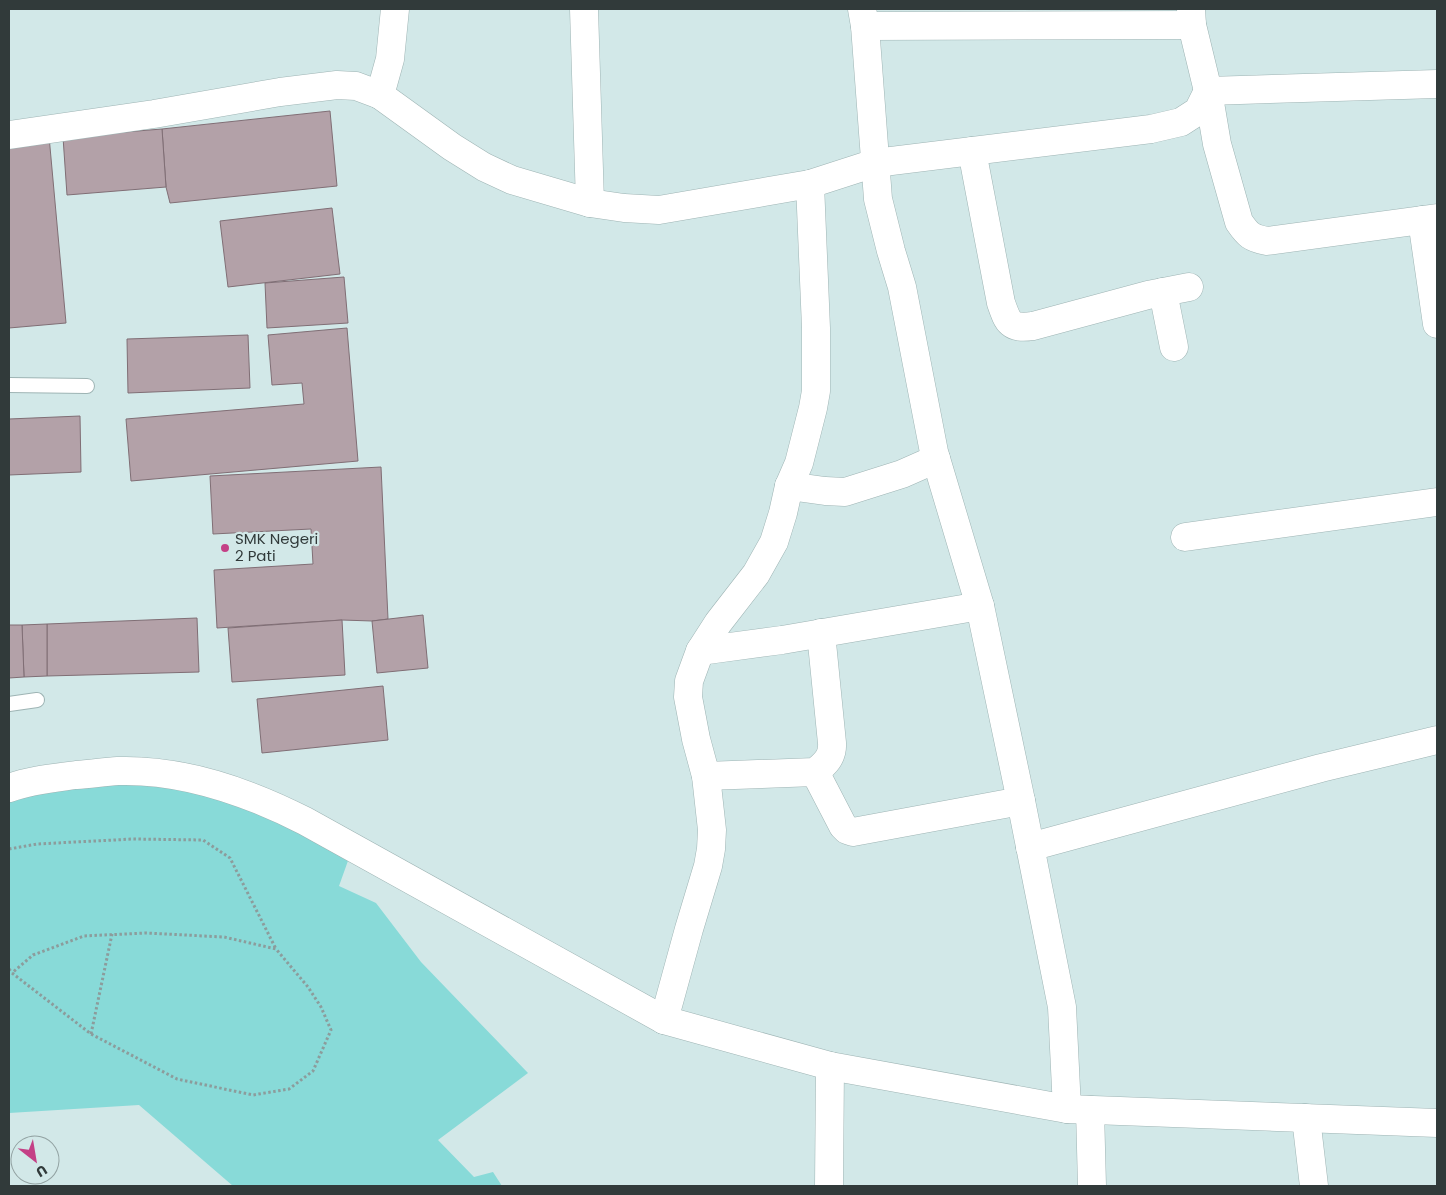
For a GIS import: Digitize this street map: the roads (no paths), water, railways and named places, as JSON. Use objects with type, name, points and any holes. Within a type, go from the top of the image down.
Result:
[{"type":"street","points":[[380,95],[390,59],[395,9]]},
{"type":"street","points":[[584,9],[590,203]]},
{"type":"street","points":[[1092,1186],[1062,1007],[980,606],[936,459],[902,286],[878,199],[864,18],[1192,17],[1217,144],[1239,222],[1245,231],[1254,238],[1267,240],[1430,219],[1437,324]]},
{"type":"street","points":[[1208,91],[1437,84]]},
{"type":"street","points":[[9,135],[154,114],[280,92],[337,85],[356,86],[380,95],[452,147],[484,167],[512,180],[590,203],[624,208],[660,210],[810,184],[875,163],[1151,129],[1181,122],[1198,111],[1208,91]]},
{"type":"street","points":[[972,151],[1001,303],[1007,320],[1013,326],[1033,326],[1189,287]]},
{"type":"street","points":[[664,1020],[710,858],[712,830],[706,776],[696,739],[688,697],[689,682],[700,651],[718,623],[756,574],[774,542],[789,486],[799,463],[816,391],[816,328],[810,184]]},
{"type":"street","points":[[1163,292],[1174,347]]},
{"type":"street","points":[[789,486],[825,492],[845,492],[902,474],[936,459]]},
{"type":"street","points":[[1185,536],[1437,502]]},
{"type":"street","points":[[700,651],[782,640],[980,606]]},
{"type":"street","points":[[706,776],[815,772],[826,762],[832,751],[821,633]]},
{"type":"street","points":[[1030,847],[1321,768],[1437,740]]},
{"type":"street","points":[[9,788],[33,781],[70,776],[137,771],[184,777],[250,796],[305,821],[664,1020],[830,1066],[1079,1110],[1437,1123]]},
{"type":"street","points":[[815,772],[843,826],[853,832],[1021,801]]},
{"type":"street","points":[[829,1186],[830,1066]]},
{"type":"street","points":[[1306,1118],[1314,1186]]},
{"type":"lane","points":[[9,385],[87,386]]},
{"type":"lane","points":[[9,704],[37,700]]},
{"type":"place","name":"SMK Negeri 2 Pati","points":[[225,548]]}]
